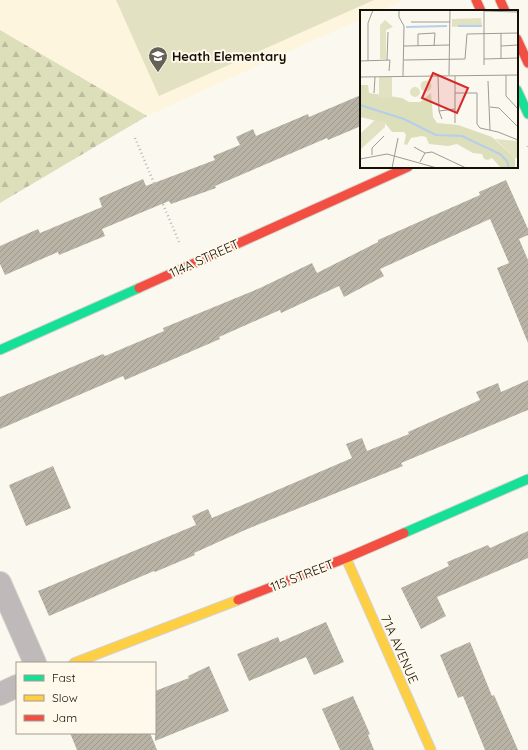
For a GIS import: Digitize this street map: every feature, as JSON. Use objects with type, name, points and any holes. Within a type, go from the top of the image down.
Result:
[{"type":"street","points":[[476,0],[481,10]]},
{"type":"street","points":[[500,0],[505,10]]},
{"type":"street","points":[[518,41],[528,63]]},
{"type":"street","points":[[518,92],[528,114],[518,118]]},
{"type":"street","name":"114A STREET","points":[[0,350],[406,168]]},
{"type":"street","name":"115 STREET","points":[[77,662],[346,558],[528,479]]},
{"type":"street","name":"71A AVENUE","points":[[346,558],[431,750]]},
{"type":"street","points":[[0,583],[35,662]]},
{"type":"street","points":[[0,694],[16,686]]},
{"type":"path","points":[[135,138],[179,242]]},
{"type":"shaded area","name":"Heath Elementary","points":[[0,0],[404,0],[382,10],[360,10],[360,19],[147,116],[0,30]]},
{"type":"green space","points":[[116,0],[374,0],[159,96]]},
{"type":"green space","points":[[0,30],[147,116],[0,203]]},
{"type":"building","points":[[360,95],[360,126],[328,140],[327,138],[215,186],[216,188],[171,204],[169,201],[102,229],[105,236],[59,255],[58,252],[5,275],[0,264],[0,246],[38,229],[40,233],[102,207],[99,198],[143,179],[146,186],[215,160],[213,156],[240,145],[236,137],[253,129],[256,136],[308,114],[309,117]]},
{"type":"building","points":[[506,180],[528,229],[528,235],[519,239],[528,260],[528,343],[497,268],[509,263],[490,219],[380,269],[384,276],[344,297],[339,286],[281,313],[280,310],[219,337],[220,339],[125,380],[123,376],[0,429],[0,397],[103,354],[105,356],[164,331],[163,328],[260,288],[312,263],[317,273],[378,242],[378,240],[480,195],[479,192]]},
{"type":"building","points":[[528,380],[528,410],[401,463],[403,466],[245,530],[194,553],[195,555],[49,616],[38,591],[196,525],[192,516],[208,509],[212,518],[352,458],[346,444],[362,438],[367,451],[409,434],[408,432],[480,400],[476,392],[498,383],[501,392]]},
{"type":"building","points":[[53,466],[71,508],[26,526],[9,485]]},
{"type":"building","points":[[528,531],[528,558],[437,597],[446,616],[421,629],[401,588],[449,566],[447,562],[488,545],[490,548]]},
{"type":"building","points":[[326,622],[344,662],[314,675],[306,657],[249,681],[237,654],[278,637],[280,642]]},
{"type":"building","points":[[470,642],[492,696],[494,695],[518,750],[485,750],[463,696],[458,698],[440,655]]},
{"type":"building","points":[[209,666],[229,711],[155,741],[156,691],[189,678],[188,676]]},
{"type":"building","points":[[353,696],[370,734],[368,735],[374,750],[340,750],[322,709]]},
{"type":"building","points":[[70,734],[150,734],[157,750],[77,750]]},
{"type":"traffic: fast","points":[[518,92],[528,114]]},
{"type":"traffic: fast","points":[[0,350],[139,288]]},
{"type":"traffic: fast","points":[[404,533],[528,479]]},
{"type":"traffic: slow","points":[[346,558],[431,750]]},
{"type":"traffic: slow","points":[[77,662],[238,600]]},
{"type":"traffic: jam","points":[[476,0],[481,10]]},
{"type":"traffic: jam","points":[[500,0],[505,10]]},
{"type":"traffic: jam","points":[[518,41],[528,63]]},
{"type":"traffic: jam","points":[[139,288],[406,168]]},
{"type":"traffic: jam","points":[[238,600],[346,558],[404,533]]},
{"type":"place","name":"Heath Elementary","points":[[158,73]]}]
